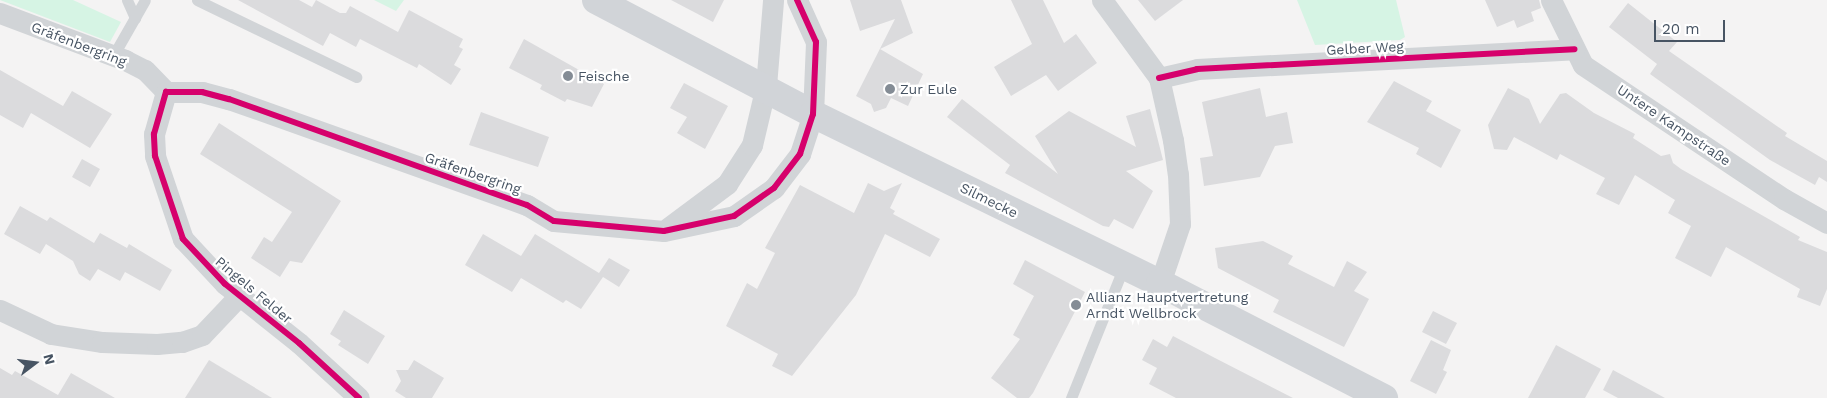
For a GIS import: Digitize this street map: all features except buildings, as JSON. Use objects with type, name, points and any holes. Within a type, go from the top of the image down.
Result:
[{"type":"main road","name":"Silmecke","points":[[596,0],[766,86],[813,114],[1160,283],[1384,398]]},
{"type":"street","points":[[664,231],[727,184],[752,145],[766,86],[773,0]]},
{"type":"street","name":"Gräfenbergring","points":[[0,13],[145,70],[166,92],[202,92],[228,100],[527,205],[554,221],[664,231],[734,216],[774,188],[800,154],[813,114],[816,42],[797,0]]},
{"type":"street","points":[[1102,0],[1159,78],[1178,174],[1180,224],[1160,283]]},
{"type":"street","name":"Untere Kampstraße","points":[[1551,0],[1583,65],[1784,199],[1827,222]]},
{"type":"street","name":"Gelber Weg","points":[[1159,78],[1197,69],[1574,49]]},
{"type":"street","name":"Pingels Felder","points":[[166,92],[154,134],[155,156],[174,218],[183,239],[239,296],[299,343],[360,398]]},
{"type":"street","points":[[0,310],[51,334],[102,342],[157,344],[182,342],[202,335],[239,296]]},
{"type":"lane","points":[[127,0],[134,18]]},
{"type":"lane","points":[[113,56],[145,0]]},
{"type":"lane","points":[[197,0],[356,77]]},
{"type":"lane","points":[[1071,398],[1124,266]]},
{"type":"green space","points":[[0,0],[73,0],[121,22],[110,42]]},
{"type":"green space","points":[[374,0],[404,0],[396,11]]},
{"type":"green space","points":[[1297,0],[1396,0],[1405,37],[1400,40],[1315,45]]},
{"type":"cycle path","points":[[359,398],[299,343],[225,284],[183,239],[155,156],[154,134],[166,92],[202,92],[229,99],[527,205],[554,221],[664,231],[734,216],[774,188],[800,154],[813,114],[816,42],[797,0]]},
{"type":"cycle path","points":[[1159,78],[1197,69],[1574,49]]},
{"type":"place","name":"Feische","points":[[568,76]]},
{"type":"place","name":"Zur Eule","points":[[890,89]]},
{"type":"place","name":"Allianz Hauptvertretung Arndt Wellbrock","points":[[1076,305]]}]
